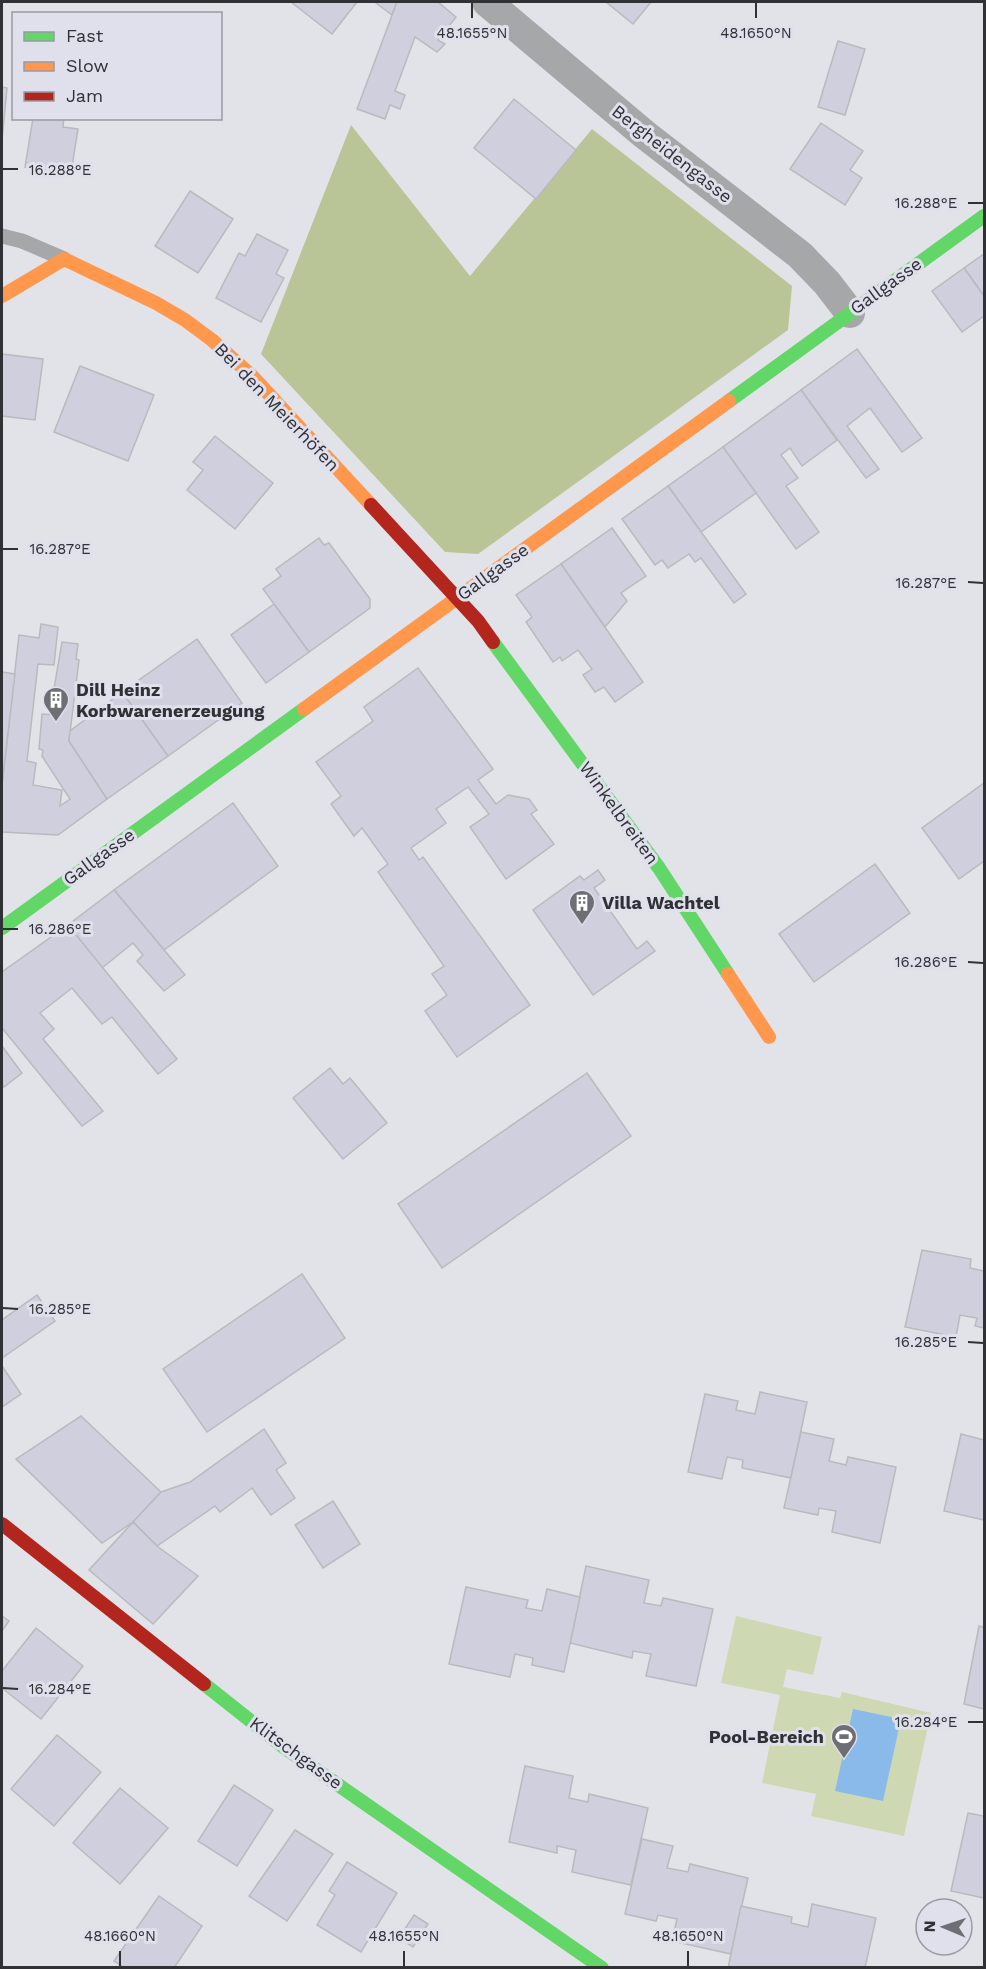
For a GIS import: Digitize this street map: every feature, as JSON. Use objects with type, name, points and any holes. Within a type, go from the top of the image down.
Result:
[{"type":"street","name":"Bergheidengasse","points":[[486,2],[644,134],[800,255],[850,313]]},
{"type":"street","name":"Gallgasse","points":[[2,928],[984,216]]},
{"type":"street","points":[[2,296],[64,259]]},
{"type":"street","name":"Bei den Meierhöfen","points":[[64,259],[117,283],[185,320],[226,352],[253,377],[457,598]]},
{"type":"street","name":"Winkelbreiten","points":[[457,598],[478,621],[659,868],[769,1037]]},
{"type":"street","name":"Klitschgasse","points":[[2,1524],[285,1748],[589,1964]]},
{"type":"lane","points":[[2,236],[22,241],[64,259]]},
{"type":"green space","points":[[351,125],[470,276],[592,129],[792,286],[788,330],[478,554],[445,552],[261,354]]},
{"type":"green space","name":"Pool-Bereich","points":[[736,1616],[822,1637],[813,1675],[787,1669],[783,1687],[840,1698],[842,1692],[931,1713],[904,1836],[811,1816],[816,1794],[762,1783],[780,1695],[721,1683]]},
{"type":"water","points":[[853,1709],[901,1719],[883,1801],[835,1791]]},
{"type":"building","points":[[291,2],[357,2],[332,34]]},
{"type":"building","points":[[377,2],[397,2],[392,15]]},
{"type":"building","points":[[397,2],[438,2],[456,17],[438,40],[445,44],[437,52],[415,37],[395,91],[405,95],[400,109],[390,105],[385,119],[357,109]]},
{"type":"building","points":[[606,2],[651,2],[633,24]]},
{"type":"building","points":[[838,41],[865,49],[845,115],[818,107]]},
{"type":"building","points":[[2,87],[7,88],[2,140]]},
{"type":"building","points":[[514,99],[576,150],[536,199],[474,148]]},
{"type":"building","points":[[33,120],[64,120],[63,127],[78,129],[71,173],[25,167]]},
{"type":"building","points":[[821,123],[863,151],[850,170],[862,178],[845,205],[790,169]]},
{"type":"building","points":[[190,191],[233,219],[198,273],[155,246]]},
{"type":"building","points":[[257,234],[288,250],[276,274],[284,278],[261,322],[216,298],[239,253],[245,256]]},
{"type":"building","points":[[984,254],[984,296],[964,268]]},
{"type":"building","points":[[964,268],[984,296],[984,316],[962,332],[932,291]]},
{"type":"building","points":[[857,349],[922,438],[902,452],[870,408],[847,426],[879,469],[866,478],[801,390]]},
{"type":"building","points":[[2,354],[43,359],[35,420],[2,416]]},
{"type":"building","points":[[80,366],[154,395],[128,461],[54,432]]},
{"type":"building","points":[[801,390],[837,440],[802,466],[790,448],[781,455],[798,478],[786,486],[819,532],[796,549],[723,447]]},
{"type":"building","points":[[215,436],[273,483],[235,529],[187,490],[203,470],[193,462]]},
{"type":"building","points":[[723,447],[756,493],[701,532],[668,486]]},
{"type":"building","points":[[668,486],[746,594],[734,603],[701,558],[695,562],[689,554],[668,568],[662,560],[655,565],[622,519]]},
{"type":"building","points":[[612,528],[646,576],[621,593],[627,601],[605,627],[561,564]]},
{"type":"building","points":[[319,538],[324,545],[329,543],[370,599],[370,608],[309,652],[263,589],[281,576],[276,569]]},
{"type":"building","points":[[561,564],[643,682],[615,702],[604,687],[595,692],[583,675],[592,669],[578,650],[562,661],[560,657],[553,662],[526,622],[532,617],[516,595]]},
{"type":"building","points":[[274,604],[309,652],[266,683],[231,635]]},
{"type":"building","name":"Dill Heinz Korbwarenerzeugung","points":[[41,624],[58,627],[54,665],[38,664],[27,761],[36,763],[33,785],[62,790],[60,806],[70,799],[42,756],[43,750],[39,749],[42,714],[59,715],[59,706],[51,706],[62,642],[78,644],[76,659],[79,660],[69,741],[107,799],[58,835],[2,832],[2,784],[19,635],[39,638]]},
{"type":"building","points":[[197,639],[242,703],[168,756],[122,692]]},
{"type":"building","points":[[418,668],[493,769],[478,780],[496,804],[508,795],[529,799],[537,810],[531,814],[554,844],[506,879],[470,827],[489,814],[468,787],[436,809],[446,823],[411,848],[419,860],[423,857],[530,1005],[457,1057],[425,1011],[447,995],[432,974],[444,966],[378,872],[388,864],[362,828],[354,836],[331,804],[341,796],[316,762],[373,721],[364,707]]},
{"type":"building","points":[[2,672],[15,674],[2,784]]},
{"type":"building","points":[[122,692],[168,756],[107,799],[69,741],[70,731]]},
{"type":"building","points":[[984,783],[984,861],[959,879],[922,828]]},
{"type":"building","points":[[233,803],[278,866],[164,950],[114,890]]},
{"type":"building","points":[[875,864],[910,913],[814,982],[779,934]]},
{"type":"building","name":"Villa Wachtel","points":[[598,870],[605,880],[594,888],[637,949],[647,941],[655,951],[593,995],[533,910],[580,876],[584,880]]},
{"type":"building","points":[[114,890],[185,975],[164,991],[137,961],[143,955],[133,943],[102,968],[68,925]]},
{"type":"building","points":[[68,925],[177,1059],[158,1074],[112,1017],[102,1024],[72,988],[40,1013],[54,1029],[43,1039],[103,1111],[82,1126],[2,1028],[2,972]]},
{"type":"building","points":[[2,1046],[22,1073],[4,1087],[2,1084]]},
{"type":"building","points":[[330,1068],[343,1084],[350,1078],[387,1123],[343,1159],[293,1098]]},
{"type":"building","points":[[587,1073],[631,1136],[442,1268],[398,1204]]},
{"type":"building","points":[[922,1250],[971,1259],[970,1268],[984,1271],[984,1328],[975,1326],[977,1318],[960,1315],[956,1337],[905,1327]]},
{"type":"building","points":[[302,1274],[345,1338],[207,1432],[163,1369]]},
{"type":"building","points":[[37,1295],[55,1321],[2,1358],[2,1320]]},
{"type":"building","points":[[2,1366],[21,1394],[2,1407]]},
{"type":"building","points":[[760,1392],[807,1402],[791,1478],[742,1468],[743,1460],[727,1457],[722,1479],[688,1472],[705,1394],[738,1401],[736,1410],[755,1414]]},
{"type":"building","points":[[81,1416],[161,1492],[133,1522],[102,1543],[16,1459]]},
{"type":"building","points":[[264,1429],[286,1463],[276,1470],[295,1498],[271,1515],[252,1488],[220,1512],[215,1506],[157,1546],[133,1522],[161,1492],[190,1482]]},
{"type":"building","points":[[801,1432],[834,1439],[829,1461],[846,1465],[848,1457],[896,1467],[880,1543],[832,1532],[836,1511],[819,1508],[818,1515],[784,1508]]},
{"type":"building","points":[[961,1434],[984,1440],[984,1520],[944,1511]]},
{"type":"building","points":[[333,1501],[360,1544],[323,1568],[295,1525]]},
{"type":"building","points":[[133,1522],[157,1546],[198,1576],[153,1624],[89,1570]]},
{"type":"building","points":[[586,1566],[649,1580],[644,1603],[661,1606],[663,1598],[713,1609],[696,1686],[646,1676],[651,1654],[633,1651],[632,1658],[570,1643]]},
{"type":"building","points":[[466,1587],[528,1600],[526,1608],[542,1611],[547,1589],[580,1597],[564,1672],[532,1665],[533,1658],[515,1654],[510,1677],[449,1664]]},
{"type":"building","points":[[2,1616],[9,1621],[2,1631]]},
{"type":"building","points":[[979,1626],[984,1627],[984,1709],[964,1704]]},
{"type":"building","points":[[36,1628],[83,1666],[41,1719],[2,1688],[2,1671]]},
{"type":"building","points":[[57,1735],[101,1772],[54,1826],[11,1789]]},
{"type":"building","points":[[525,1766],[573,1776],[569,1798],[588,1802],[589,1794],[648,1808],[631,1885],[572,1872],[576,1850],[557,1846],[557,1853],[509,1842]]},
{"type":"building","points":[[234,1785],[273,1810],[237,1866],[198,1841]]},
{"type":"building","points":[[120,1788],[168,1828],[120,1884],[73,1843]]},
{"type":"building","points":[[968,1813],[984,1816],[984,1898],[951,1891]]},
{"type":"building","points":[[295,1830],[333,1854],[287,1921],[249,1896]]},
{"type":"building","points":[[642,1839],[673,1846],[667,1868],[688,1872],[690,1864],[748,1878],[731,1954],[672,1941],[677,1919],[658,1915],[656,1921],[625,1914]]},
{"type":"building","points":[[347,1862],[397,1893],[361,1952],[317,1925],[335,1895],[329,1891]]},
{"type":"building","points":[[159,1896],[202,1926],[174,1968],[120,1968],[122,1966],[114,1961]]},
{"type":"building","points":[[812,1904],[876,1918],[865,1968],[728,1968],[741,1906],[792,1917],[791,1923],[808,1927]]},
{"type":"building","points":[[414,1915],[428,1924],[413,1947],[399,1938]]},
{"type":"traffic: fast","points":[[729,401],[984,216]]},
{"type":"traffic: fast","points":[[493,642],[659,868],[728,974]]},
{"type":"traffic: fast","points":[[2,928],[304,709]]},
{"type":"traffic: fast","points":[[204,1684],[285,1748],[602,1968]]},
{"type":"traffic: slow","points":[[2,296],[64,259],[156,303],[185,320],[212,340],[253,377],[371,505]]},
{"type":"traffic: slow","points":[[304,709],[729,401]]},
{"type":"traffic: slow","points":[[728,974],[769,1037]]},
{"type":"traffic: jam","points":[[371,505],[478,621],[493,642]]},
{"type":"traffic: jam","points":[[2,1524],[204,1684]]},
{"type":"place","name":"Dill Heinz Korbwarenerzeugung","points":[[56,723]]},
{"type":"place","name":"Villa Wachtel","points":[[582,926]]},
{"type":"place","name":"Pool-Bereich","points":[[844,1760]]}]
